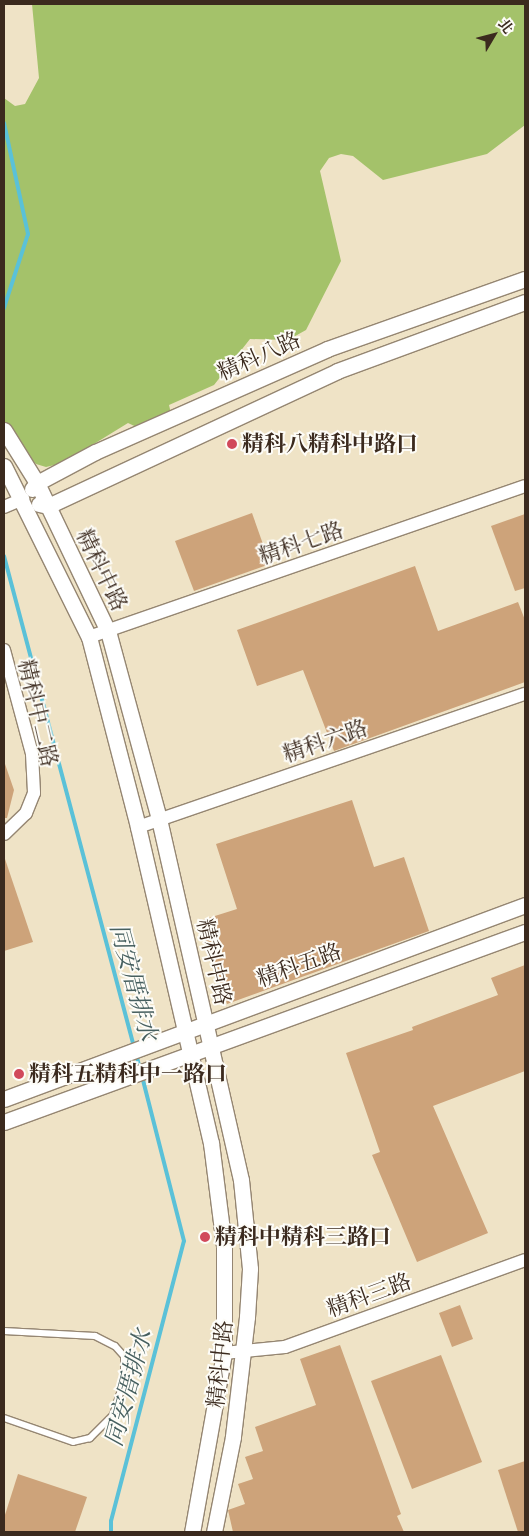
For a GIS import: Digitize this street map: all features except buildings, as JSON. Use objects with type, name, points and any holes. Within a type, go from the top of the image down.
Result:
[{"type":"street","name":"精科八路","points":[[4,507],[23,499],[37,483],[95,452],[327,349],[525,279]]},
{"type":"street","name":"精科八路","points":[[48,506],[337,371],[525,302]]},
{"type":"street","name":"精科中路","points":[[4,430],[37,483],[108,631],[159,819],[206,1022],[248,1226],[250,1269],[243,1353],[233,1437],[214,1532]]},
{"type":"street","name":"精科中路","points":[[4,466],[23,499],[89,637],[138,826],[211,1143],[224,1246],[224,1353],[192,1532]]},
{"type":"street","name":"精科七路","points":[[89,637],[525,486]]},
{"type":"street","points":[[23,499],[48,506]]},
{"type":"street","name":"精科中二路","points":[[4,650],[32,754],[34,793],[26,813],[4,834]]},
{"type":"street","name":"精科六路","points":[[138,826],[525,694]]},
{"type":"street","name":"精科五路","points":[[4,1099],[186,1028],[525,905]]},
{"type":"street","points":[[4,1122],[525,932]]},
{"type":"street","name":"精科三路","points":[[224,1353],[243,1353],[285,1347],[525,1260]]},
{"type":"lane","points":[[4,1331],[95,1336],[115,1346],[124,1356],[124,1381],[113,1415],[90,1438],[73,1442],[4,1418]]},
{"type":"green space","points":[[32,4],[525,4],[525,125],[487,154],[383,180],[353,156],[341,154],[329,158],[320,171],[341,261],[306,330],[288,340],[250,339],[214,385],[169,405],[173,422],[147,432],[128,423],[63,463],[46,467],[36,464],[4,430],[4,98],[15,106],[25,104],[39,78]]},
{"type":"waterway","name":"同安厝排水","points":[[4,123],[28,234],[4,308]]},
{"type":"waterway","name":"同安厝排水","points":[[4,556],[134,1047]]},
{"type":"waterway","name":"同安厝排水","points":[[136,1054],[140,1069]]},
{"type":"waterway","name":"同安厝排水","points":[[111,1532],[111,1521],[184,1241],[142,1076]]},
{"type":"place","name":"精科八精科中路口","points":[[232,444]]},
{"type":"place","name":"精科五精科中一路口","points":[[19,1074]]},
{"type":"place","name":"精科中精科三路口","points":[[205,1237]]}]
